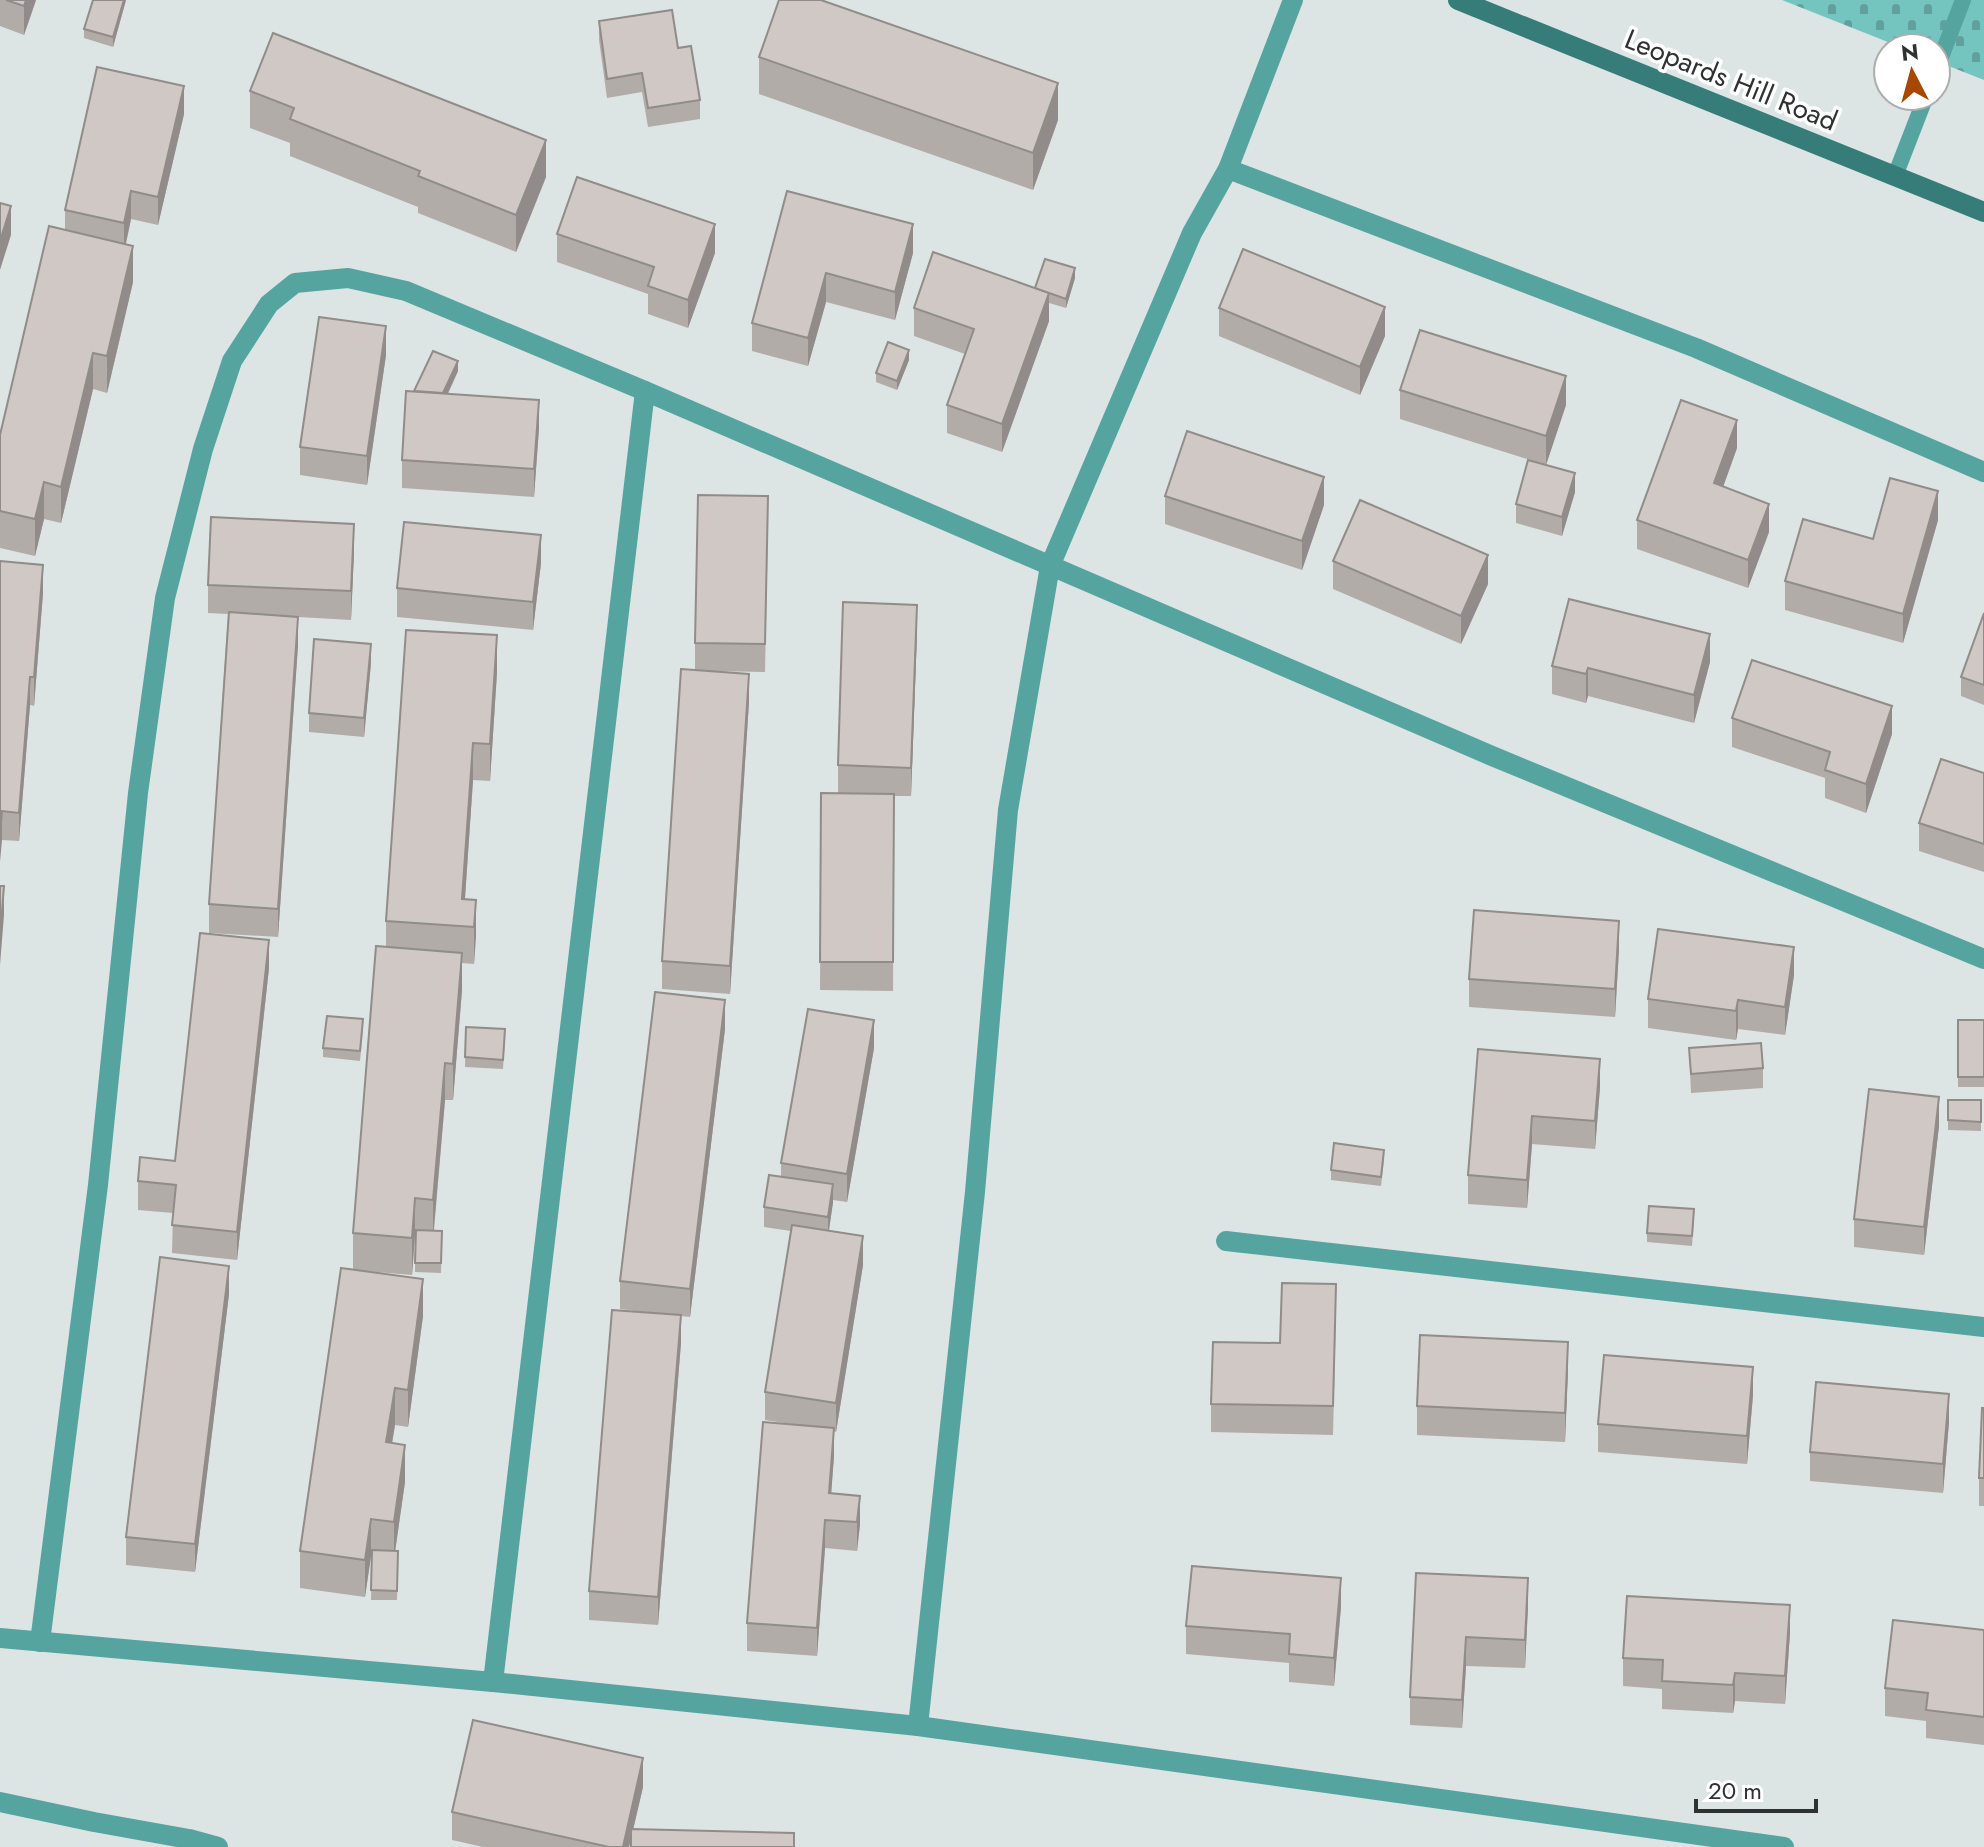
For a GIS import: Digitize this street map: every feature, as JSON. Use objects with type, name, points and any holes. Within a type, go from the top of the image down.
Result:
[{"type":"main road","name":"Leopards Hill Road","points":[[1458,0],[1984,212]]},
{"type":"street","points":[[918,1726],[975,1192],[1008,810],[1050,566],[1192,233],[1228,169],[1293,0]]},
{"type":"street","points":[[1228,169],[1696,348],[1984,472]]},
{"type":"street","points":[[40,1642],[98,1185],[138,793],[165,598],[203,449],[232,361],[269,304],[295,283],[348,278],[406,291],[1492,756],[1984,959]]},
{"type":"street","points":[[493,1682],[645,391]]},
{"type":"street","points":[[1226,1241],[1984,1327]]},
{"type":"street","points":[[0,1638],[493,1682],[918,1726],[1784,1847]]},
{"type":"street","points":[[0,1802],[218,1847]]},
{"type":"lane","points":[[1951,32],[1963,0]]},
{"type":"lane","points":[[1895,176],[1920,112]]},
{"type":"green space","points":[[1782,0],[1984,0],[1984,80],[1952,67],[1952,32],[1872,32],[1872,36]]},
{"type":"building","points":[[6,0],[26,0],[24,6]]},
{"type":"building","points":[[93,0],[124,0],[113,37],[84,29]]},
{"type":"building","points":[[779,0],[821,0],[1058,83],[1033,153],[759,57]]},
{"type":"building","points":[[672,10],[678,48],[691,46],[700,100],[648,108],[642,73],[607,79],[599,21]]},
{"type":"building","points":[[273,33],[546,140],[516,215],[418,176],[420,171],[290,119],[294,108],[250,91]]},
{"type":"building","points":[[97,67],[184,86],[158,197],[131,191],[124,223],[65,210]]},
{"type":"building","points":[[577,177],[715,224],[688,300],[648,286],[654,267],[557,234]]},
{"type":"building","points":[[787,191],[913,224],[895,292],[826,273],[808,338],[752,323]]},
{"type":"building","points":[[0,203],[11,206],[0,241]]},
{"type":"building","points":[[49,226],[133,246],[107,356],[93,353],[61,487],[44,482],[35,519],[0,511],[0,435]]},
{"type":"building","points":[[1243,249],[1385,307],[1360,367],[1219,308]]},
{"type":"building","points":[[933,252],[1049,293],[1002,424],[947,405],[974,329],[914,308]]},
{"type":"building","points":[[1045,259],[1075,268],[1066,299],[1035,288]]},
{"type":"building","points":[[319,317],[386,326],[367,456],[300,447]]},
{"type":"building","points":[[1420,330],[1566,376],[1546,436],[1400,390]]},
{"type":"building","points":[[888,342],[909,350],[897,381],[876,373]]},
{"type":"building","points":[[433,351],[458,361],[443,393],[414,391]]},
{"type":"building","points":[[406,391],[539,400],[534,469],[402,460]]},
{"type":"building","points":[[1681,400],[1737,420],[1714,483],[1769,504],[1748,560],[1637,520]]},
{"type":"building","points":[[1187,431],[1324,477],[1302,541],[1165,496]]},
{"type":"building","points":[[1528,460],[1575,473],[1562,517],[1516,504]]},
{"type":"building","points":[[1890,478],[1938,491],[1903,614],[1785,581],[1803,519],[1873,539]]},
{"type":"building","points":[[698,495],[768,496],[765,644],[695,643]]},
{"type":"building","points":[[1360,500],[1488,555],[1461,616],[1333,561]]},
{"type":"building","points":[[211,517],[354,524],[351,591],[208,585]]},
{"type":"building","points":[[404,522],[541,535],[533,602],[397,588]]},
{"type":"building","points":[[0,561],[43,565],[19,813],[2,811],[0,834]]},
{"type":"building","points":[[1569,599],[1710,634],[1694,695],[1588,668],[1586,674],[1552,666]]},
{"type":"building","points":[[843,602],[917,605],[911,768],[838,765]]},
{"type":"building","points":[[229,612],[298,617],[278,909],[209,904]]},
{"type":"building","points":[[1984,613],[1984,685],[1961,677]]},
{"type":"building","points":[[406,630],[497,635],[490,744],[473,743],[462,899],[476,900],[474,927],[386,921]]},
{"type":"building","points":[[314,639],[371,644],[364,718],[309,713]]},
{"type":"building","points":[[1752,660],[1892,706],[1866,784],[1825,770],[1830,752],[1732,718]]},
{"type":"building","points":[[681,669],[749,674],[730,966],[662,961]]},
{"type":"building","points":[[1941,759],[1984,773],[1984,844],[1919,823]]},
{"type":"building","points":[[821,793],[894,794],[893,962],[820,962]]},
{"type":"building","points":[[0,886],[4,886],[0,936]]},
{"type":"building","points":[[1474,910],[1619,921],[1615,989],[1469,979]]},
{"type":"building","points":[[1658,929],[1794,947],[1785,1007],[1738,1000],[1736,1011],[1648,999]]},
{"type":"building","points":[[200,933],[269,940],[237,1232],[172,1225],[176,1185],[138,1181],[140,1157],[175,1161]]},
{"type":"building","points":[[376,946],[462,953],[453,1064],[445,1063],[433,1200],[415,1198],[412,1238],[353,1233]]},
{"type":"building","points":[[655,992],[725,1000],[690,1289],[620,1281]]},
{"type":"building","points":[[808,1009],[874,1020],[847,1174],[781,1163]]},
{"type":"building","points":[[327,1016],[363,1019],[360,1051],[323,1048]]},
{"type":"building","points":[[1958,1020],[1984,1020],[1984,1077],[1958,1077]]},
{"type":"building","points":[[466,1027],[505,1029],[503,1060],[465,1057]]},
{"type":"building","points":[[1761,1043],[1763,1068],[1691,1074],[1689,1048]]},
{"type":"building","points":[[1478,1049],[1600,1059],[1595,1121],[1532,1116],[1527,1180],[1468,1175]]},
{"type":"building","points":[[1869,1089],[1939,1097],[1924,1227],[1854,1219]]},
{"type":"building","points":[[1948,1100],[1981,1100],[1981,1122],[1948,1120]]},
{"type":"building","points":[[1334,1143],[1384,1150],[1381,1177],[1331,1170]]},
{"type":"building","points":[[769,1175],[833,1184],[828,1217],[764,1207]]},
{"type":"building","points":[[1649,1206],[1694,1209],[1692,1236],[1647,1233]]},
{"type":"building","points":[[792,1225],[863,1236],[836,1403],[765,1392]]},
{"type":"building","points":[[416,1230],[442,1231],[441,1263],[415,1263]]},
{"type":"building","points":[[160,1257],[229,1266],[195,1544],[126,1537]]},
{"type":"building","points":[[341,1268],[423,1279],[408,1390],[395,1388],[386,1442],[405,1445],[394,1522],[371,1519],[365,1560],[300,1551]]},
{"type":"building","points":[[1282,1283],[1336,1284],[1333,1406],[1211,1404],[1213,1342],[1280,1343]]},
{"type":"building","points":[[612,1310],[681,1315],[658,1597],[589,1591]]},
{"type":"building","points":[[1420,1335],[1568,1342],[1565,1413],[1417,1406]]},
{"type":"building","points":[[1604,1355],[1753,1367],[1747,1436],[1598,1424]]},
{"type":"building","points":[[1816,1382],[1949,1394],[1943,1464],[1810,1452]]},
{"type":"building","points":[[1982,1408],[1984,1478],[1979,1478]]},
{"type":"building","points":[[763,1422],[834,1428],[829,1493],[860,1496],[857,1522],[825,1520],[817,1628],[747,1623]]},
{"type":"building","points":[[372,1550],[398,1551],[397,1591],[371,1590]]},
{"type":"building","points":[[1192,1566],[1341,1578],[1334,1658],[1289,1654],[1290,1634],[1186,1626]]},
{"type":"building","points":[[1416,1573],[1528,1578],[1525,1640],[1466,1637],[1462,1700],[1410,1697]]},
{"type":"building","points":[[1627,1596],[1790,1605],[1785,1676],[1735,1673],[1733,1685],[1662,1681],[1663,1660],[1623,1658]]},
{"type":"building","points":[[1893,1620],[1984,1630],[1984,1717],[1926,1710],[1928,1693],[1885,1688]]},
{"type":"building","points":[[473,1720],[643,1758],[623,1847],[609,1847],[452,1812]]},
{"type":"building","points":[[631,1829],[794,1833],[794,1847],[631,1847]]}]
